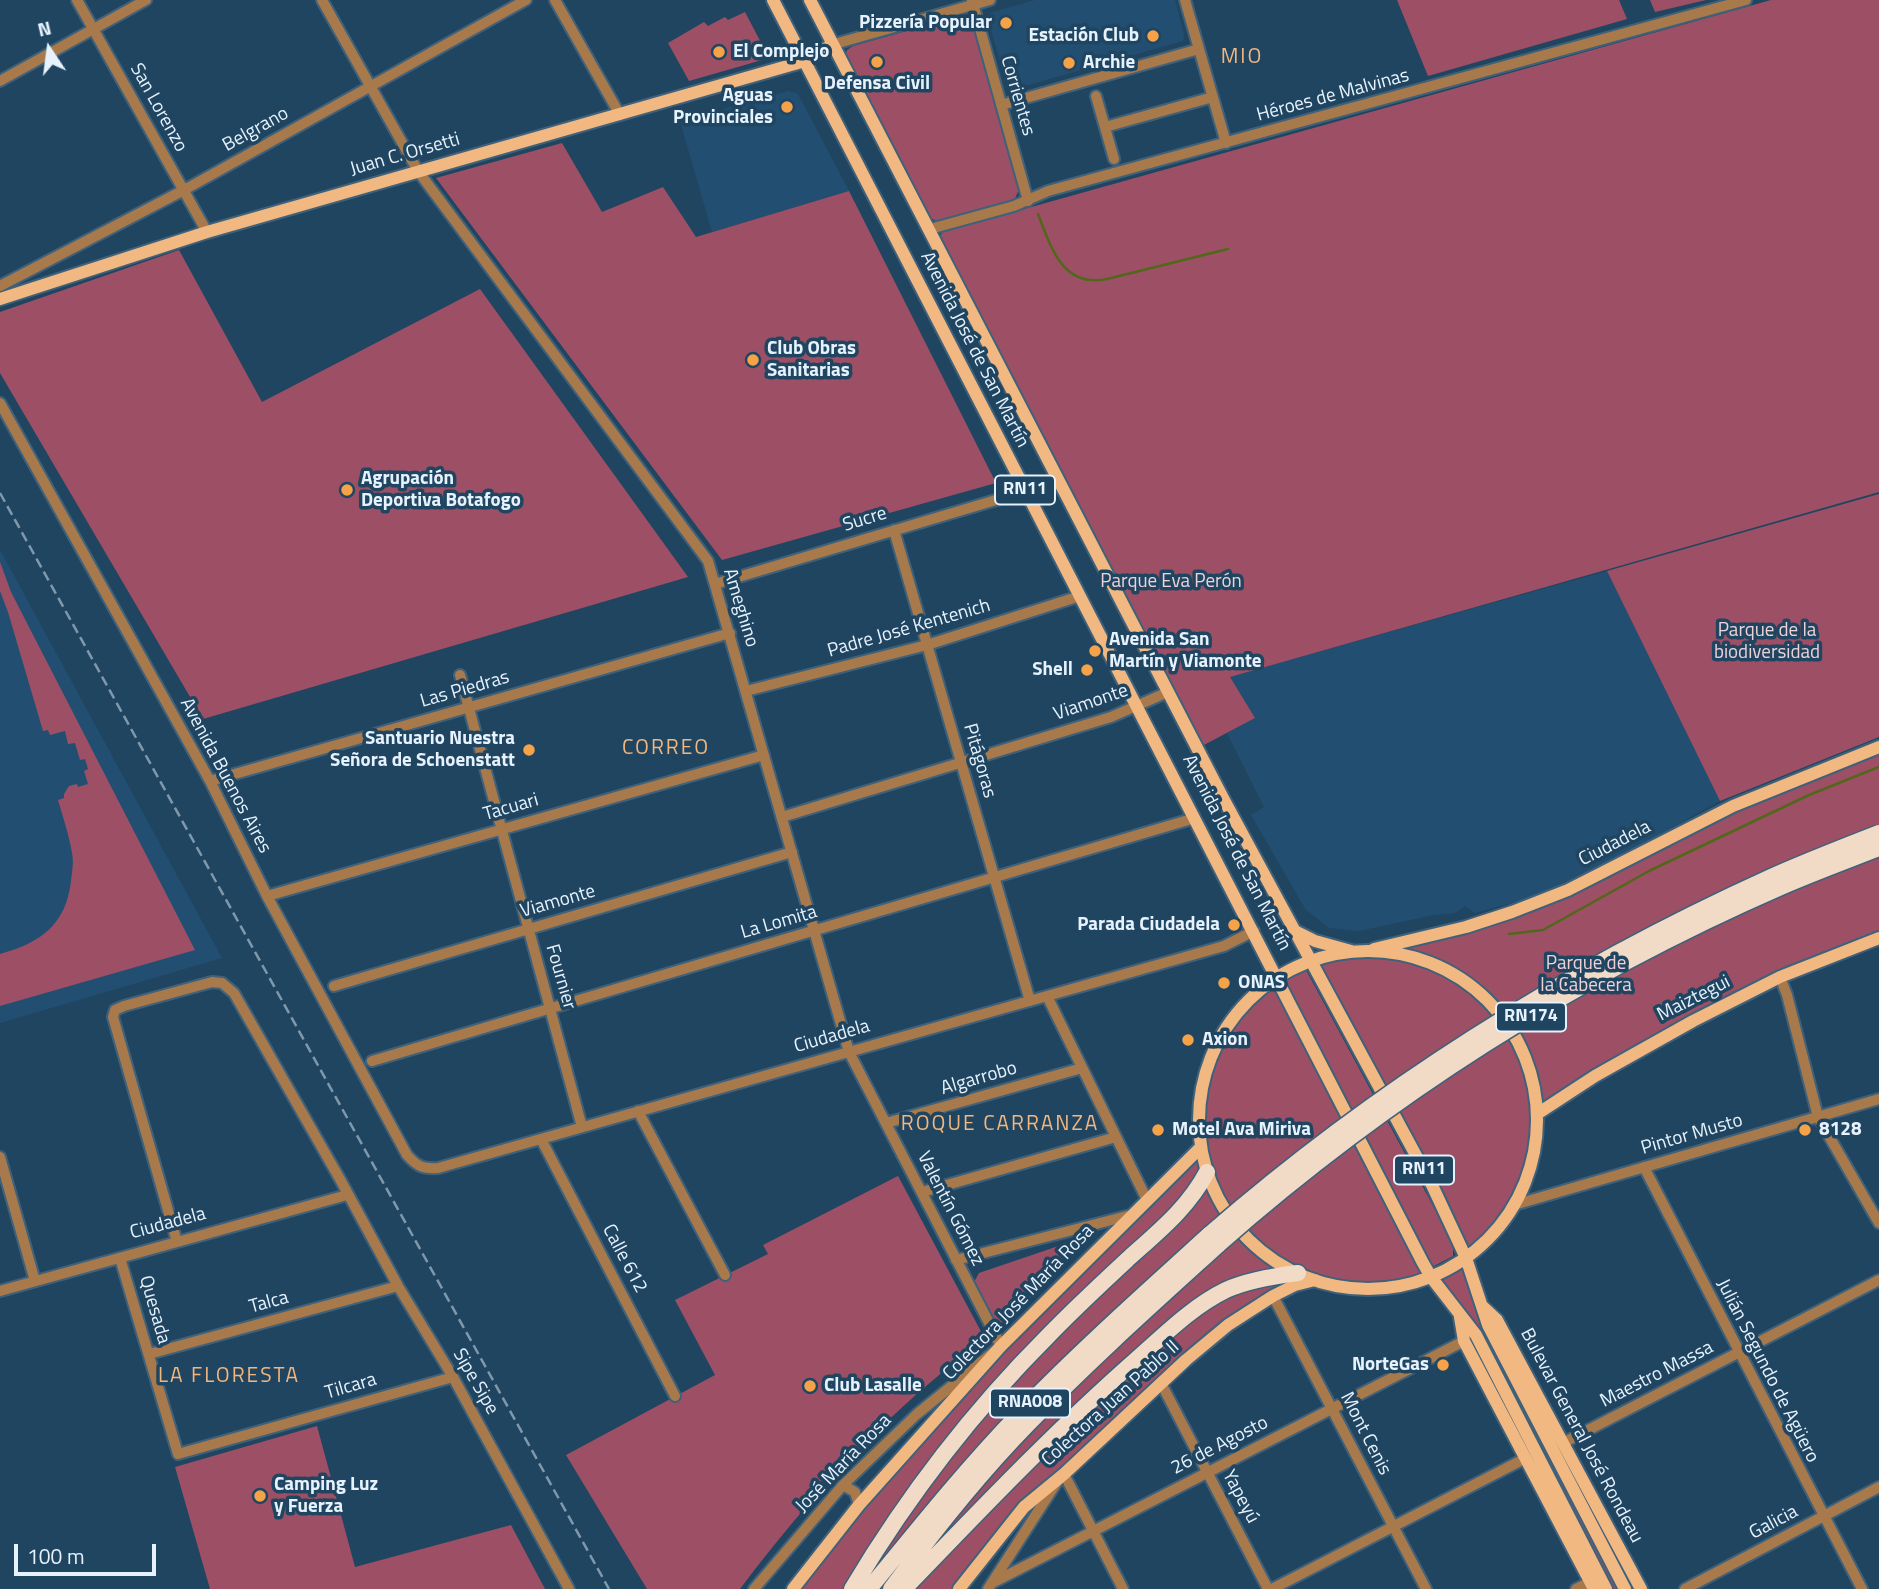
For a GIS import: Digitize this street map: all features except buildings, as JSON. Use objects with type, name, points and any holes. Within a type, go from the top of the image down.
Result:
[{"type":"highway","name":"RN174","points":[[1215,1239],[1281,1174],[1365,1110],[1484,1030],[1540,996],[1687,918],[1772,877],[1879,832]]},
{"type":"highway","name":"RN174","points":[[1215,1239],[1370,1122],[1493,1040],[1561,999],[1695,928],[1780,887],[1879,848]]},
{"type":"highway","points":[[852,1589],[883,1537],[969,1422],[1077,1306],[1183,1209],[1207,1172]]},
{"type":"highway","name":"RNA008","points":[[869,1589],[953,1486],[1018,1415],[1086,1347],[1215,1239]]},
{"type":"highway","name":"RNA008","points":[[891,1589],[930,1537],[1026,1426],[1215,1239]]},
{"type":"highway","points":[[904,1589],[1101,1391],[1174,1326],[1205,1302],[1227,1290],[1252,1281],[1298,1273]]},
{"type":"main road","name":"Avenida José de San Martín","points":[[773,0],[1278,978]]},
{"type":"main road","name":"Avenida José de San Martín","points":[[810,0],[831,45],[930,229],[1310,962]]},
{"type":"main road","name":"Juan C. Orsetti","points":[[0,299],[207,232],[804,61],[831,45]]},
{"type":"main road","name":"Juan C. Orsetti","points":[[0,287],[19,292]]},
{"type":"main road","name":"Ciudadela","points":[[1358,952],[1381,952],[1421,960],[1460,978],[1481,994],[1501,1016],[1521,1048],[1532,1080],[1537,1114],[1533,1156],[1525,1183],[1500,1226],[1465,1258],[1431,1277],[1405,1286],[1377,1289],[1345,1287],[1315,1280],[1273,1260],[1233,1222],[1218,1198],[1207,1172],[1201,1147],[1199,1110],[1203,1081],[1211,1058],[1223,1033],[1238,1012],[1257,993],[1278,978],[1310,962],[1466,927],[1513,912],[1568,890],[1733,806],[1879,747]]},
{"type":"main road","points":[[1295,931],[1315,941],[1358,952]]},
{"type":"main road","name":"Maiztegui","points":[[1537,1114],[1644,1047],[1780,977],[1879,937]]},
{"type":"main road","name":"Bulevar General José Rondeau","points":[[1310,962],[1432,1185],[1465,1258],[1488,1325],[1625,1589]]},
{"type":"main road","name":"RN11","points":[[1278,978],[1431,1277]]},
{"type":"main road","name":"Colectora José María Rosa","points":[[793,1589],[859,1506],[1001,1346],[1201,1147]]},
{"type":"main road","points":[[1431,1277],[1476,1335],[1606,1589]]},
{"type":"main road","name":"Colectora Juan Pablo II","points":[[959,1589],[1024,1507],[1063,1475],[1186,1360],[1228,1325],[1273,1296],[1295,1285],[1315,1280]]},
{"type":"main road","name":"Bulevar General José Rondeau","points":[[1482,1306],[1497,1320],[1641,1589]]},
{"type":"main road","points":[[1459,1314],[1464,1342],[1592,1585]]},
{"type":"street","name":"San Lorenzo","points":[[77,0],[207,232]]},
{"type":"street","points":[[0,81],[146,0]]},
{"type":"street","name":"Ameghino","points":[[323,0],[418,171],[708,562],[849,1052]]},
{"type":"street","name":"Belgrano","points":[[0,287],[184,190],[526,0]]},
{"type":"street","points":[[555,0],[620,115]]},
{"type":"street","points":[[831,45],[972,2],[990,0]]},
{"type":"street","points":[[1185,0],[1226,143]]},
{"type":"street","name":"Héroes de Malvinas","points":[[930,229],[1028,201],[1048,191],[1746,0]]},
{"type":"street","name":"Corrientes","points":[[972,2],[1028,201]]},
{"type":"street","points":[[1001,105],[1199,49]]},
{"type":"street","points":[[1096,96],[1114,159]]},
{"type":"street","points":[[1105,127],[1213,97]]},
{"type":"street","name":"Avenida Buenos Aires","points":[[0,403],[210,781],[267,896],[407,1155],[417,1166]]},
{"type":"street","name":"Sucre","points":[[715,584],[1026,491]]},
{"type":"street","name":"Pitágoras","points":[[894,530],[1030,1001]]},
{"type":"street","name":"Padre José Kentenich","points":[[746,691],[927,645],[1080,596]]},
{"type":"street","name":"Las Piedras","points":[[210,781],[730,633]]},
{"type":"street","name":"Fournier","points":[[460,675],[582,1127]]},
{"type":"street","name":"Viamonte","points":[[782,817],[1111,717],[1168,692]]},
{"type":"street","name":"Tacuari","points":[[267,896],[764,755]]},
{"type":"street","name":"La Lomita","points":[[372,1061],[1195,818]]},
{"type":"street","name":"Viamonte","points":[[334,986],[792,852]]},
{"type":"street","name":"Ciudadela","points":[[417,1166],[438,1168],[1224,946],[1254,931]]},
{"type":"street","points":[[1780,977],[1818,1117],[1879,1223]]},
{"type":"street","name":"Sipe Sipe","points":[[177,1242],[113,1017],[115,1010],[124,1006],[212,982],[222,983],[234,993],[398,1286],[453,1377],[569,1589]]},
{"type":"street","points":[[1047,996],[1147,1200]]},
{"type":"street","name":"Valentín Gómez","points":[[849,1052],[1001,1346]]},
{"type":"street","name":"Algarrobo","points":[[886,1123],[1082,1068]]},
{"type":"street","name":"Pintor Musto","points":[[1514,1205],[1879,1099]]},
{"type":"street","points":[[638,1111],[725,1275]]},
{"type":"street","points":[[922,1192],[1116,1137]]},
{"type":"street","name":"Calle 612","points":[[541,1139],[675,1396]]},
{"type":"street","points":[[0,1157],[35,1281]]},
{"type":"street","name":"Julián Segundo de Agüero","points":[[1644,1167],[1861,1589]]},
{"type":"street","name":"Ciudadela","points":[[0,1291],[347,1195]]},
{"type":"street","points":[[956,1260],[1131,1215]]},
{"type":"street","name":"Quesada","points":[[120,1258],[178,1454]]},
{"type":"street","name":"Maestro Massa","points":[[1563,1443],[1879,1280]]},
{"type":"street","name":"Talca","points":[[149,1354],[398,1286]]},
{"type":"street","name":"Mont Cenis","points":[[1273,1296],[1426,1589]]},
{"type":"street","name":"26 de Agosto","points":[[990,1586],[1464,1342]]},
{"type":"street","name":"José María Rosa","points":[[754,1589],[843,1485],[917,1414],[1001,1346]]},
{"type":"street","name":"Tilcara","points":[[178,1454],[453,1377]]},
{"type":"street","name":"Yapeyú","points":[[1161,1385],[1270,1589]]},
{"type":"street","points":[[1270,1589],[1526,1458]]},
{"type":"street","points":[[990,1586],[1063,1475],[1123,1589]]},
{"type":"street","points":[[843,1485],[855,1492],[859,1506]]},
{"type":"street","name":"Galicia","points":[[1685,1589],[1879,1487]]},
{"type":"street","points":[[1576,1589],[1592,1585]]},
{"type":"shaded area","points":[[1035,0],[1175,0],[1184,34],[1183,41],[1014,89],[1005,77],[987,18],[990,13]]},
{"type":"shaded area","points":[[789,91],[798,94],[849,191],[712,232],[680,121]]},
{"type":"shaded area","points":[[0,550],[222,958],[0,1023]]},
{"type":"shaded area","points":[[1607,571],[1720,801],[1640,845],[1537,896],[1475,913],[1465,906],[1455,913],[1359,931],[1329,928],[1306,910],[1251,815],[1264,807],[1227,733],[1255,718],[1229,677]]},
{"type":"green space","points":[[1397,0],[1619,0],[1627,19],[1428,76]]},
{"type":"green space","points":[[1650,0],[1706,0],[1655,12]]},
{"type":"green space","name":"Parque Eva Perón","points":[[1771,0],[1879,0],[1879,492],[1230,677],[1255,718],[1202,746],[940,238],[942,232]]},
{"type":"green space","name":"El Complejo","points":[[745,12],[769,58],[689,81],[668,43],[704,22],[708,26],[725,17],[728,20]]},
{"type":"green space","points":[[960,16],[971,17],[973,21],[1020,187],[1014,201],[937,221],[928,217],[845,56],[847,50],[853,46]]},
{"type":"green space","name":"Club Obras Sanitarias","points":[[562,143],[602,212],[663,187],[696,237],[849,191],[996,483],[722,560],[436,178]]},
{"type":"green space","name":"Agrupación Deportiva Botafogo","points":[[179,250],[262,402],[480,289],[688,577],[203,719],[0,373],[0,312]]},
{"type":"green space","name":"Parque de la biodiversidad","points":[[1879,494],[1879,737],[1720,801],[1607,571]]},
{"type":"green space","points":[[0,562],[11,592],[195,950],[0,1006],[0,954],[27,944],[49,930],[57,921],[68,896],[73,860],[58,800],[64,798],[69,786],[88,784],[84,771],[88,769],[85,759],[80,760],[75,743],[68,744],[65,731],[50,735],[48,730],[43,731],[0,591]]},
{"type":"green space","name":"Parque de la Cabecera","points":[[1879,747],[1879,938],[1780,977],[1537,1113],[1532,1156],[1518,1194],[1496,1228],[1466,1258],[1482,1306],[1641,1589],[1594,1589],[1464,1341],[1459,1314],[1431,1277],[1403,1287],[1388,1289],[1359,1288],[1315,1280],[1228,1325],[1024,1507],[959,1589],[793,1589],[910,1447],[1201,1148],[1201,1096],[1214,1051],[1240,1012],[1278,978],[1432,1277],[1465,1258],[1310,962],[1466,927],[1512,912],[1733,806]]},
{"type":"green space","points":[[1306,970],[1453,1243],[1453,1256],[1434,1266],[1427,1260],[1286,983],[1285,979]]},
{"type":"green space","name":"Club Lasalle","points":[[898,1176],[985,1339],[917,1394],[854,1455],[794,1521],[740,1589],[647,1589],[566,1455],[715,1375],[675,1300],[768,1254],[763,1245]]},
{"type":"green space","points":[[1085,1237],[1089,1238],[1089,1241],[999,1328],[996,1327],[974,1282],[979,1273]]},
{"type":"green space","name":"Camping Luz y Fuerza","points":[[317,1426],[355,1567],[511,1525],[545,1589],[210,1589],[175,1467]]},
{"type":"waterway","points":[[1038,214],[1060,262],[1079,277],[1092,280],[1107,279],[1228,249]]},
{"type":"waterway","points":[[1509,934],[1543,930],[1649,871],[1809,795],[1879,767]]},
{"type":"railway","points":[[0,493],[609,1589]]},
{"type":"place","name":"Pizzería Popular","points":[[1006,23]]},
{"type":"place","name":"Estación Club","points":[[1153,36]]},
{"type":"place","name":"El Complejo","points":[[719,52]]},
{"type":"place","name":"Defensa Civil","points":[[877,62]]},
{"type":"place","name":"Archie","points":[[1069,63]]},
{"type":"place","name":"Aguas Provinciales","points":[[787,107]]},
{"type":"place","name":"Club Obras Sanitarias","points":[[753,360]]},
{"type":"place","name":"Agrupación Deportiva Botafogo","points":[[347,490]]},
{"type":"place","name":"Avenida San Martín y Viamonte","points":[[1095,651]]},
{"type":"place","name":"Shell","points":[[1087,670]]},
{"type":"place","name":"Santuario Nuestra Señora de Schoenstatt","points":[[529,750]]},
{"type":"place","name":"Parada Ciudadela","points":[[1234,925]]},
{"type":"place","name":"ONAS","points":[[1224,983]]},
{"type":"place","name":"Axion","points":[[1188,1040]]},
{"type":"place","name":"Motel Ava Miriva","points":[[1158,1130]]},
{"type":"place","name":"8128","points":[[1805,1130]]},
{"type":"place","name":"NorteGas","points":[[1443,1365]]},
{"type":"place","name":"Club Lasalle","points":[[810,1386]]},
{"type":"place","name":"Camping Luz y Fuerza","points":[[260,1496]]},
{"type":"district","name":"MIO","points":[[1242,58]]},
{"type":"district","name":"CORREO","points":[[666,749]]},
{"type":"district","name":"ROQUE CARRANZA","points":[[1000,1125]]},
{"type":"district","name":"LA FLORESTA","points":[[229,1377]]}]
